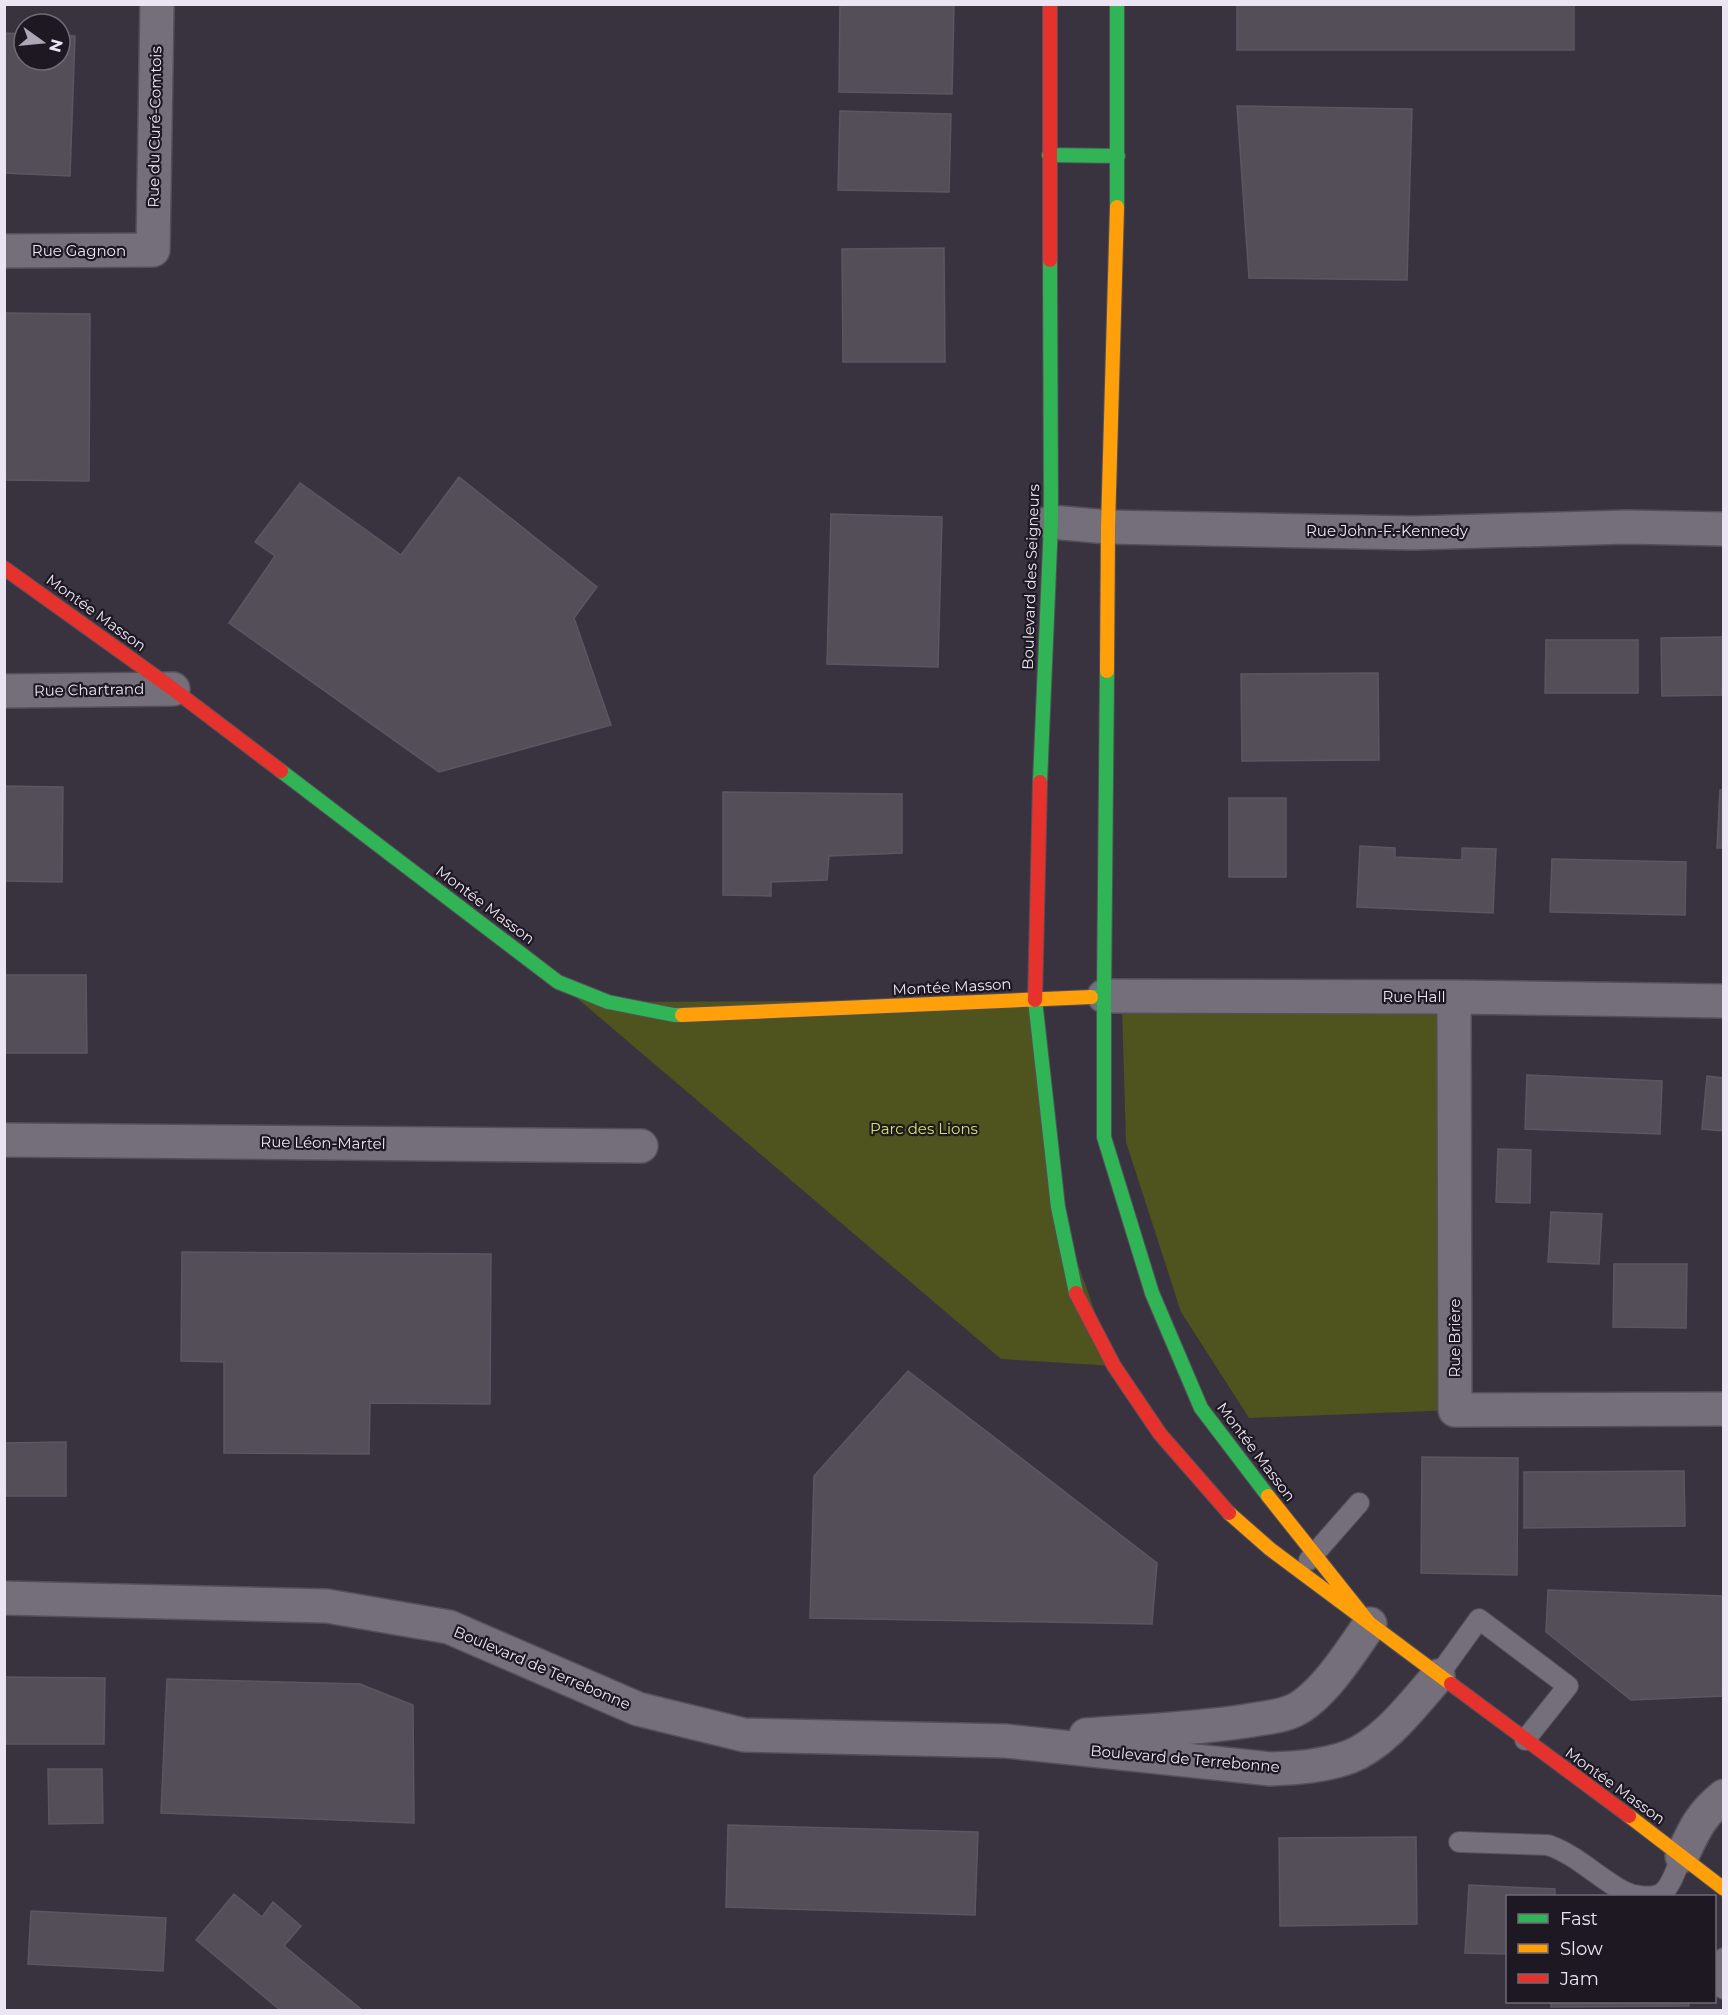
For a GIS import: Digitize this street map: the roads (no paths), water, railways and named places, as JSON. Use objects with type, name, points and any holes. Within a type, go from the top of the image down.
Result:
[{"type":"main road","name":"Boulevard des Seigneurs","points":[[1035,1000],[1039,807],[1051,522],[1050,4]]},
{"type":"main road","points":[[1104,996],[1108,527],[1118,156],[1117,4]]},
{"type":"main road","points":[[1049,155],[1118,156]]},
{"type":"main road","name":"Montée Masson","points":[[4,568],[173,689],[558,982],[608,1002],[674,1015],[1104,996],[1104,1137],[1152,1293],[1201,1408],[1370,1624]]},
{"type":"main road","name":"Montée Masson","points":[[1035,1000],[1058,1208],[1075,1291],[1114,1366],[1160,1434],[1239,1523],[1438,1676],[1724,1889]]},
{"type":"street","name":"Rue du Curé-Comtois","points":[[153,250],[157,4]]},
{"type":"street","name":"Rue Gagnon","points":[[4,251],[153,250]]},
{"type":"street","name":"Rue John-F.-Kennedy","points":[[1051,522],[1108,527],[1413,533],[1627,527],[1724,529]]},
{"type":"street","name":"Rue Chartrand","points":[[4,692],[173,689]]},
{"type":"street","name":"Rue Hall","points":[[1104,996],[1454,997],[1724,1001]]},
{"type":"street","name":"Rue Brière","points":[[1454,997],[1455,1410],[1724,1409]]},
{"type":"street","name":"Rue Léon-Martel","points":[[4,1140],[641,1146]]},
{"type":"street","name":"Boulevard de Terrebonne","points":[[4,1598],[327,1606],[449,1628],[638,1710],[744,1735],[1006,1742],[1271,1769],[1324,1764],[1352,1756],[1370,1745],[1397,1722],[1438,1676]]},
{"type":"street","name":"Boulevard de Terrebonne","points":[[1006,1742],[1226,1724],[1295,1710],[1314,1696],[1331,1677],[1370,1624]]},
{"type":"street","points":[[1682,1856],[1695,1827],[1708,1808],[1724,1796]]},
{"type":"lane","points":[[1299,1571],[1359,1503]]},
{"type":"lane","points":[[1438,1676],[1479,1619],[1568,1686],[1525,1740]]},
{"type":"lane","points":[[1459,1842],[1548,1845],[1562,1850],[1624,1891],[1638,1895]]},
{"type":"lane","points":[[1667,1894],[1682,1856]]},
{"type":"park label","name":"Parc des Lions","points":[[924,1129]]}]
